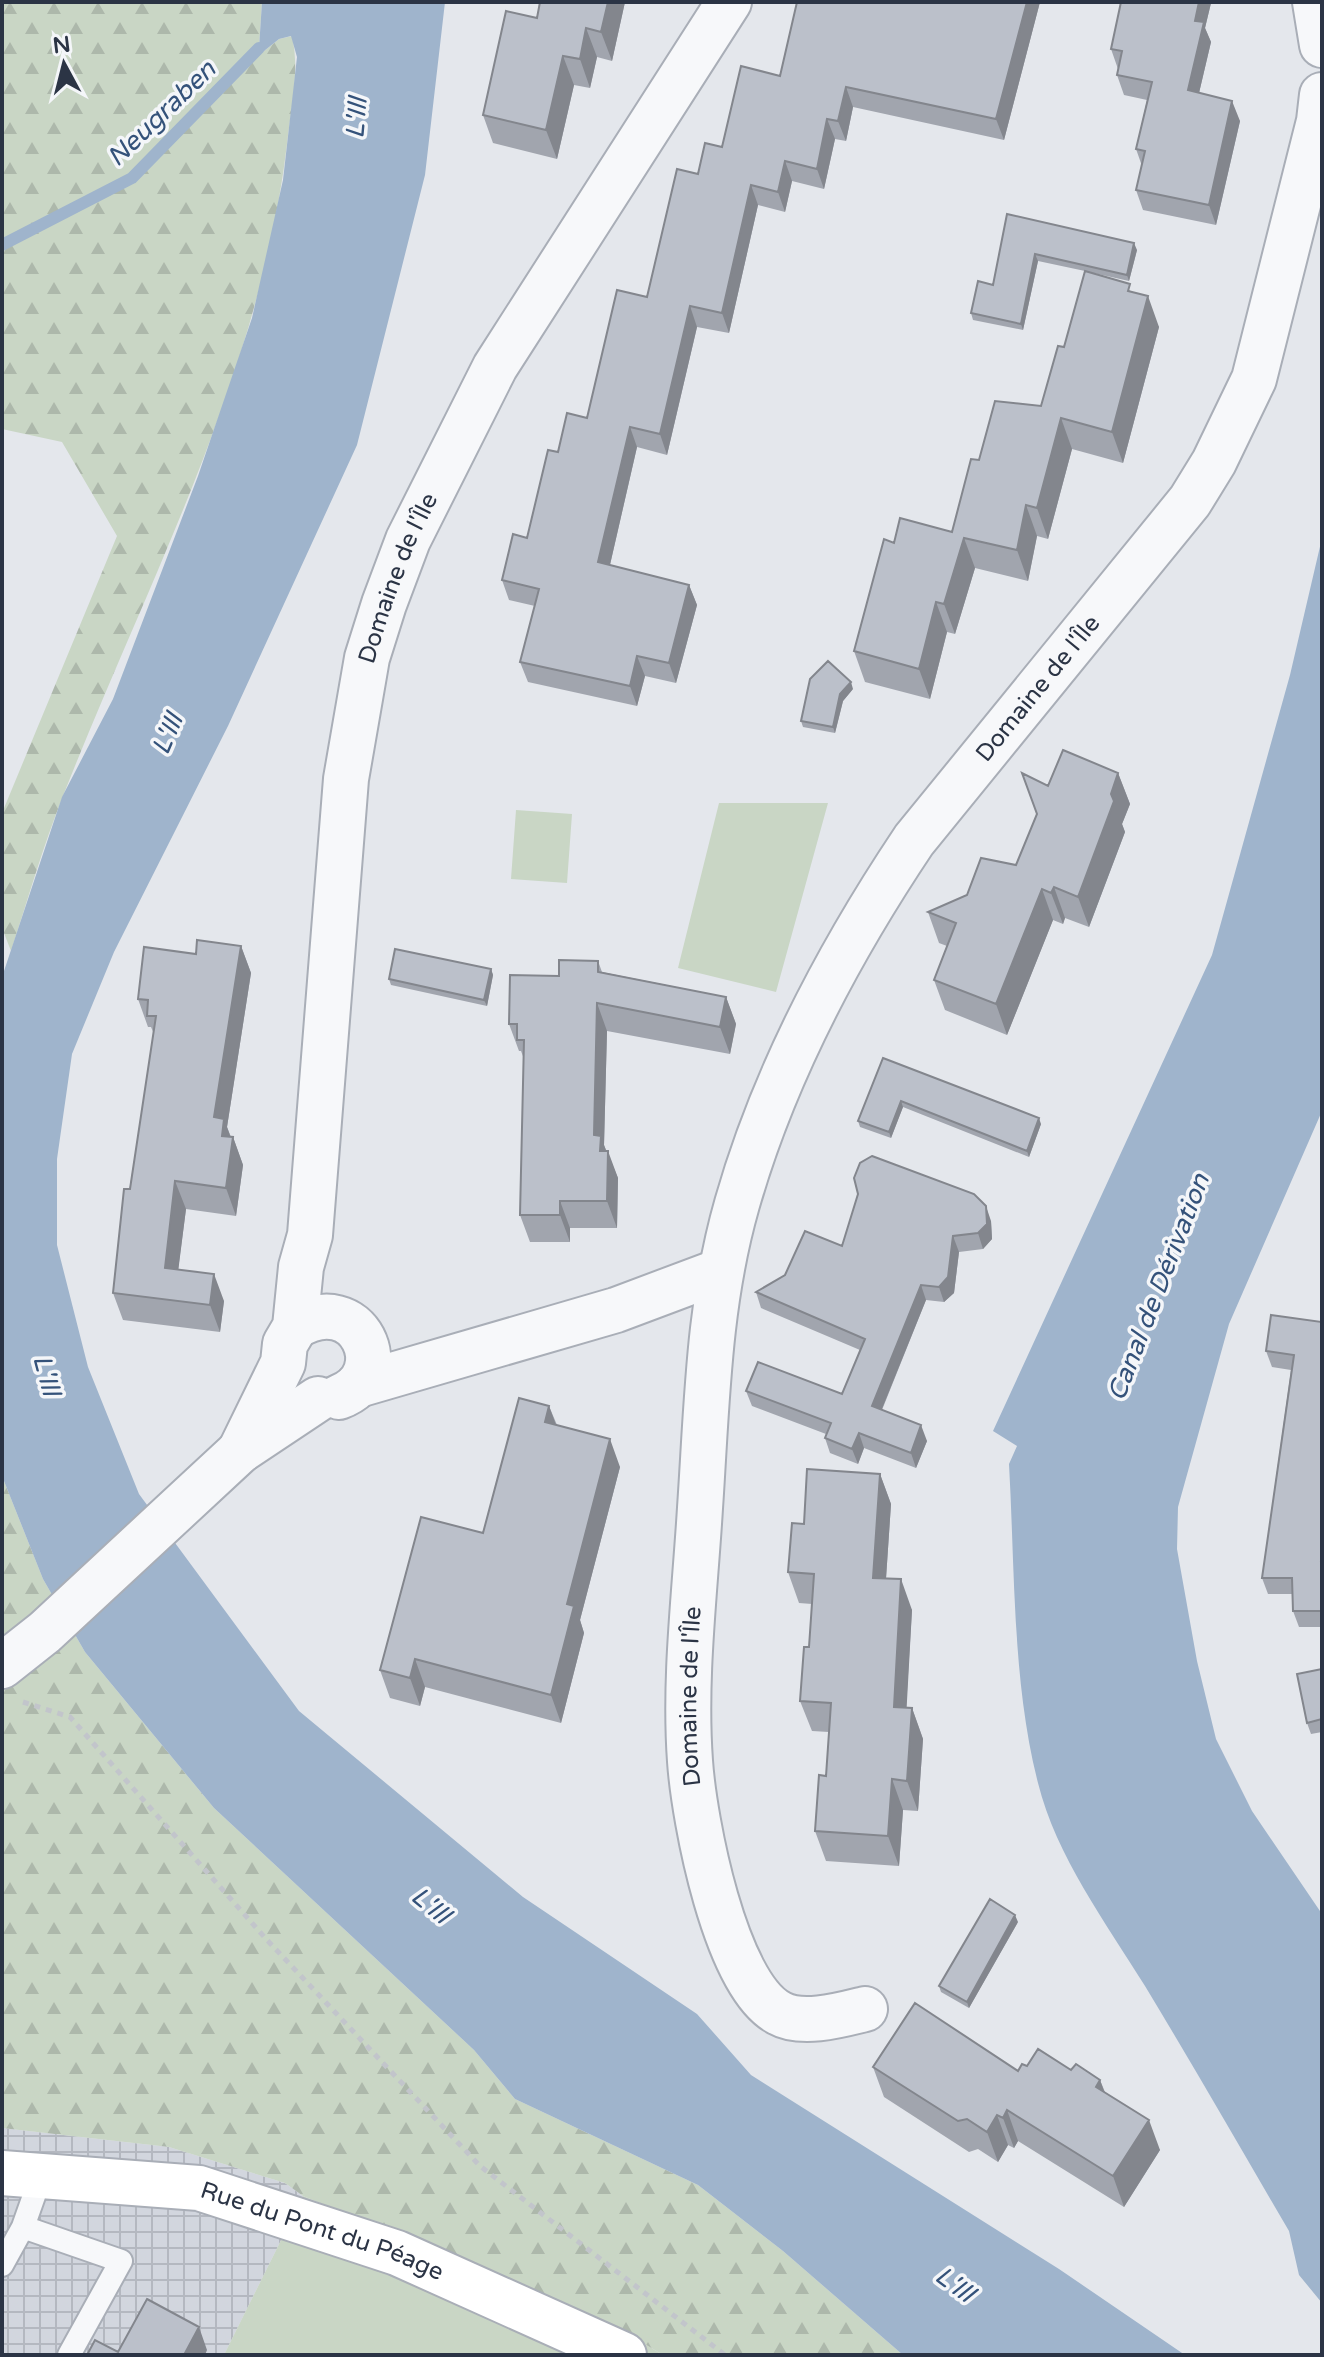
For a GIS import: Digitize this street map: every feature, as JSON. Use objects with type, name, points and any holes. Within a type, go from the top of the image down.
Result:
[{"type":"street","name":"Domaine de l'Île","points":[[240,1451],[289,1345],[301,1267],[310,1235],[346,779],[367,658],[384,604],[408,540],[495,367],[729,2]]},
{"type":"street","points":[[1315,2],[1322,45]]},
{"type":"street","name":"Domaine de l'Île","points":[[865,2009],[810,2018],[781,2015],[762,2000],[735,1950],[713,1888],[696,1817],[688,1719],[690,1654],[706,1382],[720,1271],[737,1204],[782,1077],[833,974],[886,881],[914,840],[1190,501],[1220,451],[1254,379],[1319,121],[1322,95]]},
{"type":"street","name":"Domaine de l'Île","points":[[310,1235],[318,1276],[351,1328],[409,1350],[452,1356]]},
{"type":"street","name":"Domaine de l'Île","points":[[9,1683],[45,1632],[183,1500],[240,1451],[338,1392],[616,1310],[720,1271]]},
{"type":"street","points":[[309,1318],[351,1328],[368,1354],[366,1371],[338,1392],[302,1392],[289,1380],[289,1345],[309,1318]]},
{"type":"street","name":"Rue du Pont du Péage","points":[[22,2174],[199,2188],[397,2253],[624,2355]]},
{"type":"lane","points":[[2,2265],[23,2227],[22,2174]]},
{"type":"lane","points":[[23,2227],[121,2261],[69,2355]]},
{"type":"path","points":[[9,1683],[70,1717],[267,1940],[480,2166],[725,2355]]},
{"type":"shaded area","points":[[2,2128],[169,2147],[285,2183],[303,2196],[224,2355],[2,2355]]},
{"type":"green space","points":[[2,2],[262,2],[259,48],[264,51],[279,39],[292,36],[295,63],[287,144],[273,230],[252,313],[226,395],[164,557],[63,796],[11,951],[2,928],[2,813],[117,536],[62,442],[2,429]]},
{"type":"green space","points":[[719,803],[828,803],[776,992],[678,968]]},
{"type":"green space","points":[[516,810],[572,814],[567,883],[511,879]]},
{"type":"green space","points":[[2,1476],[43,1579],[85,1652],[214,1808],[474,2050],[515,2099],[698,2185],[783,2251],[903,2355],[663,2355],[613,2325],[303,2196],[285,2183],[169,2147],[2,2128]]},
{"type":"green space","points":[[303,2196],[613,2325],[663,2355],[224,2355]]},
{"type":"water","name":"L'Ill","points":[[262,2],[445,2],[425,175],[357,445],[228,726],[114,952],[72,1054],[57,1159],[57,1245],[88,1367],[139,1494],[299,1711],[523,1897],[697,2014],[751,2075],[1059,2269],[1185,2355],[903,2355],[783,2251],[698,2185],[515,2099],[474,2050],[214,1808],[85,1652],[43,1579],[2,1476],[2,977],[62,797],[113,699],[198,476],[252,318],[283,180],[297,57],[291,36],[279,39],[264,51],[259,48]]},
{"type":"water","name":"Canal de Dérivation","points":[[1322,538],[1322,1111],[1229,1324],[1178,1507],[1177,1549],[1197,1661],[1216,1739],[1252,1811],[1322,1914],[1322,2303],[1299,2275],[1289,2231],[1069,1863],[1046,1810],[1030,1744],[1019,1665],[1009,1464],[1017,1446],[993,1431],[1212,955],[1290,675]]},
{"type":"building","points":[[540,2],[608,2],[601,32],[586,28],[580,59],[563,56],[546,130],[483,115],[506,11],[537,18]]},
{"type":"building","points":[[797,2],[1027,2],[996,119],[846,87],[838,121],[827,119],[817,169],[785,161],[778,192],[751,185],[722,313],[690,306],[660,434],[630,427],[598,562],[689,585],[669,663],[637,656],[630,686],[520,662],[539,589],[502,580],[513,534],[527,538],[548,450],[558,452],[567,413],[587,418],[617,290],[647,297],[677,169],[698,174],[705,143],[722,147],[741,66],[780,76]]},
{"type":"building","points":[[1121,2],[1199,2],[1195,21],[1204,22],[1188,90],[1232,101],[1209,205],[1136,190],[1145,151],[1136,149],[1152,82],[1117,75],[1122,51],[1111,49]]},
{"type":"building","points":[[1007,214],[1134,243],[1127,275],[1035,254],[1021,324],[971,313],[978,281],[993,285]]},
{"type":"building","points":[[1085,271],[1130,284],[1128,291],[1148,296],[1112,432],[1061,418],[1037,508],[1026,505],[1017,550],[964,538],[944,604],[936,602],[919,669],[854,651],[884,539],[894,543],[900,518],[952,532],[971,459],[979,460],[995,401],[1041,406],[1058,346],[1064,347]]},
{"type":"building","points":[[828,661],[851,682],[840,694],[833,727],[801,721],[810,679]]},
{"type":"building","points":[[1063,750],[1118,773],[1111,794],[1114,801],[1078,897],[1054,887],[1051,893],[1042,889],[996,1004],[934,980],[956,923],[928,912],[967,895],[981,858],[1016,865],[1037,814],[1022,773],[1048,786]]},
{"type":"building","points":[[197,940],[241,946],[214,1117],[224,1119],[222,1136],[233,1137],[226,1188],[175,1181],[165,1268],[214,1274],[210,1305],[113,1293],[124,1189],[130,1189],[156,1016],[147,1016],[148,1000],[138,999],[144,947],[196,954]]},
{"type":"building","points":[[395,949],[491,969],[484,1000],[389,979]]},
{"type":"building","points":[[559,960],[598,961],[598,972],[726,997],[720,1027],[597,1003],[594,1135],[601,1136],[600,1151],[608,1151],[607,1201],[560,1201],[560,1215],[520,1215],[524,1040],[517,1040],[517,1024],[509,1024],[510,975],[559,976]]},
{"type":"building","points":[[883,1058],[1039,1118],[1027,1151],[901,1101],[889,1132],[858,1121]]},
{"type":"building","points":[[872,1156],[974,1194],[986,1206],[987,1224],[978,1233],[953,1236],[948,1277],[939,1287],[921,1285],[872,1406],[921,1425],[911,1453],[859,1433],[852,1449],[825,1438],[831,1423],[746,1391],[758,1362],[842,1394],[865,1339],[756,1292],[785,1275],[805,1231],[842,1246],[858,1194],[854,1178],[860,1163]]},
{"type":"building","points":[[1271,1315],[1322,1322],[1322,1611],[1293,1611],[1292,1578],[1262,1578],[1294,1355],[1266,1351]]},
{"type":"building","points":[[519,1398],[549,1406],[545,1422],[610,1439],[567,1604],[574,1606],[551,1695],[415,1659],[410,1678],[380,1670],[421,1517],[483,1533]]},
{"type":"building","points":[[807,1469],[880,1474],[873,1578],[901,1579],[894,1707],[912,1708],[907,1781],[892,1779],[888,1836],[815,1831],[819,1775],[826,1776],[831,1703],[800,1701],[804,1647],[809,1647],[814,1574],[788,1572],[792,1523],[804,1524]]},
{"type":"building","points":[[1322,1669],[1322,1719],[1307,1723],[1297,1674]]},
{"type":"building","points":[[990,1899],[1015,1915],[967,2002],[939,1986]]},
{"type":"building","points":[[915,2003],[1018,2071],[1022,2064],[1027,2066],[1038,2049],[1071,2070],[1076,2064],[1100,2080],[1096,2087],[1149,2120],[1113,2176],[1007,2110],[1003,2118],[997,2115],[987,2132],[967,2119],[958,2121],[873,2067]]},
{"type":"building","points":[[147,2299],[199,2327],[184,2355],[87,2355],[95,2340],[118,2352]]},
{"type":"waterway","name":"Neugraben","points":[[2,245],[132,178],[259,48]]}]
